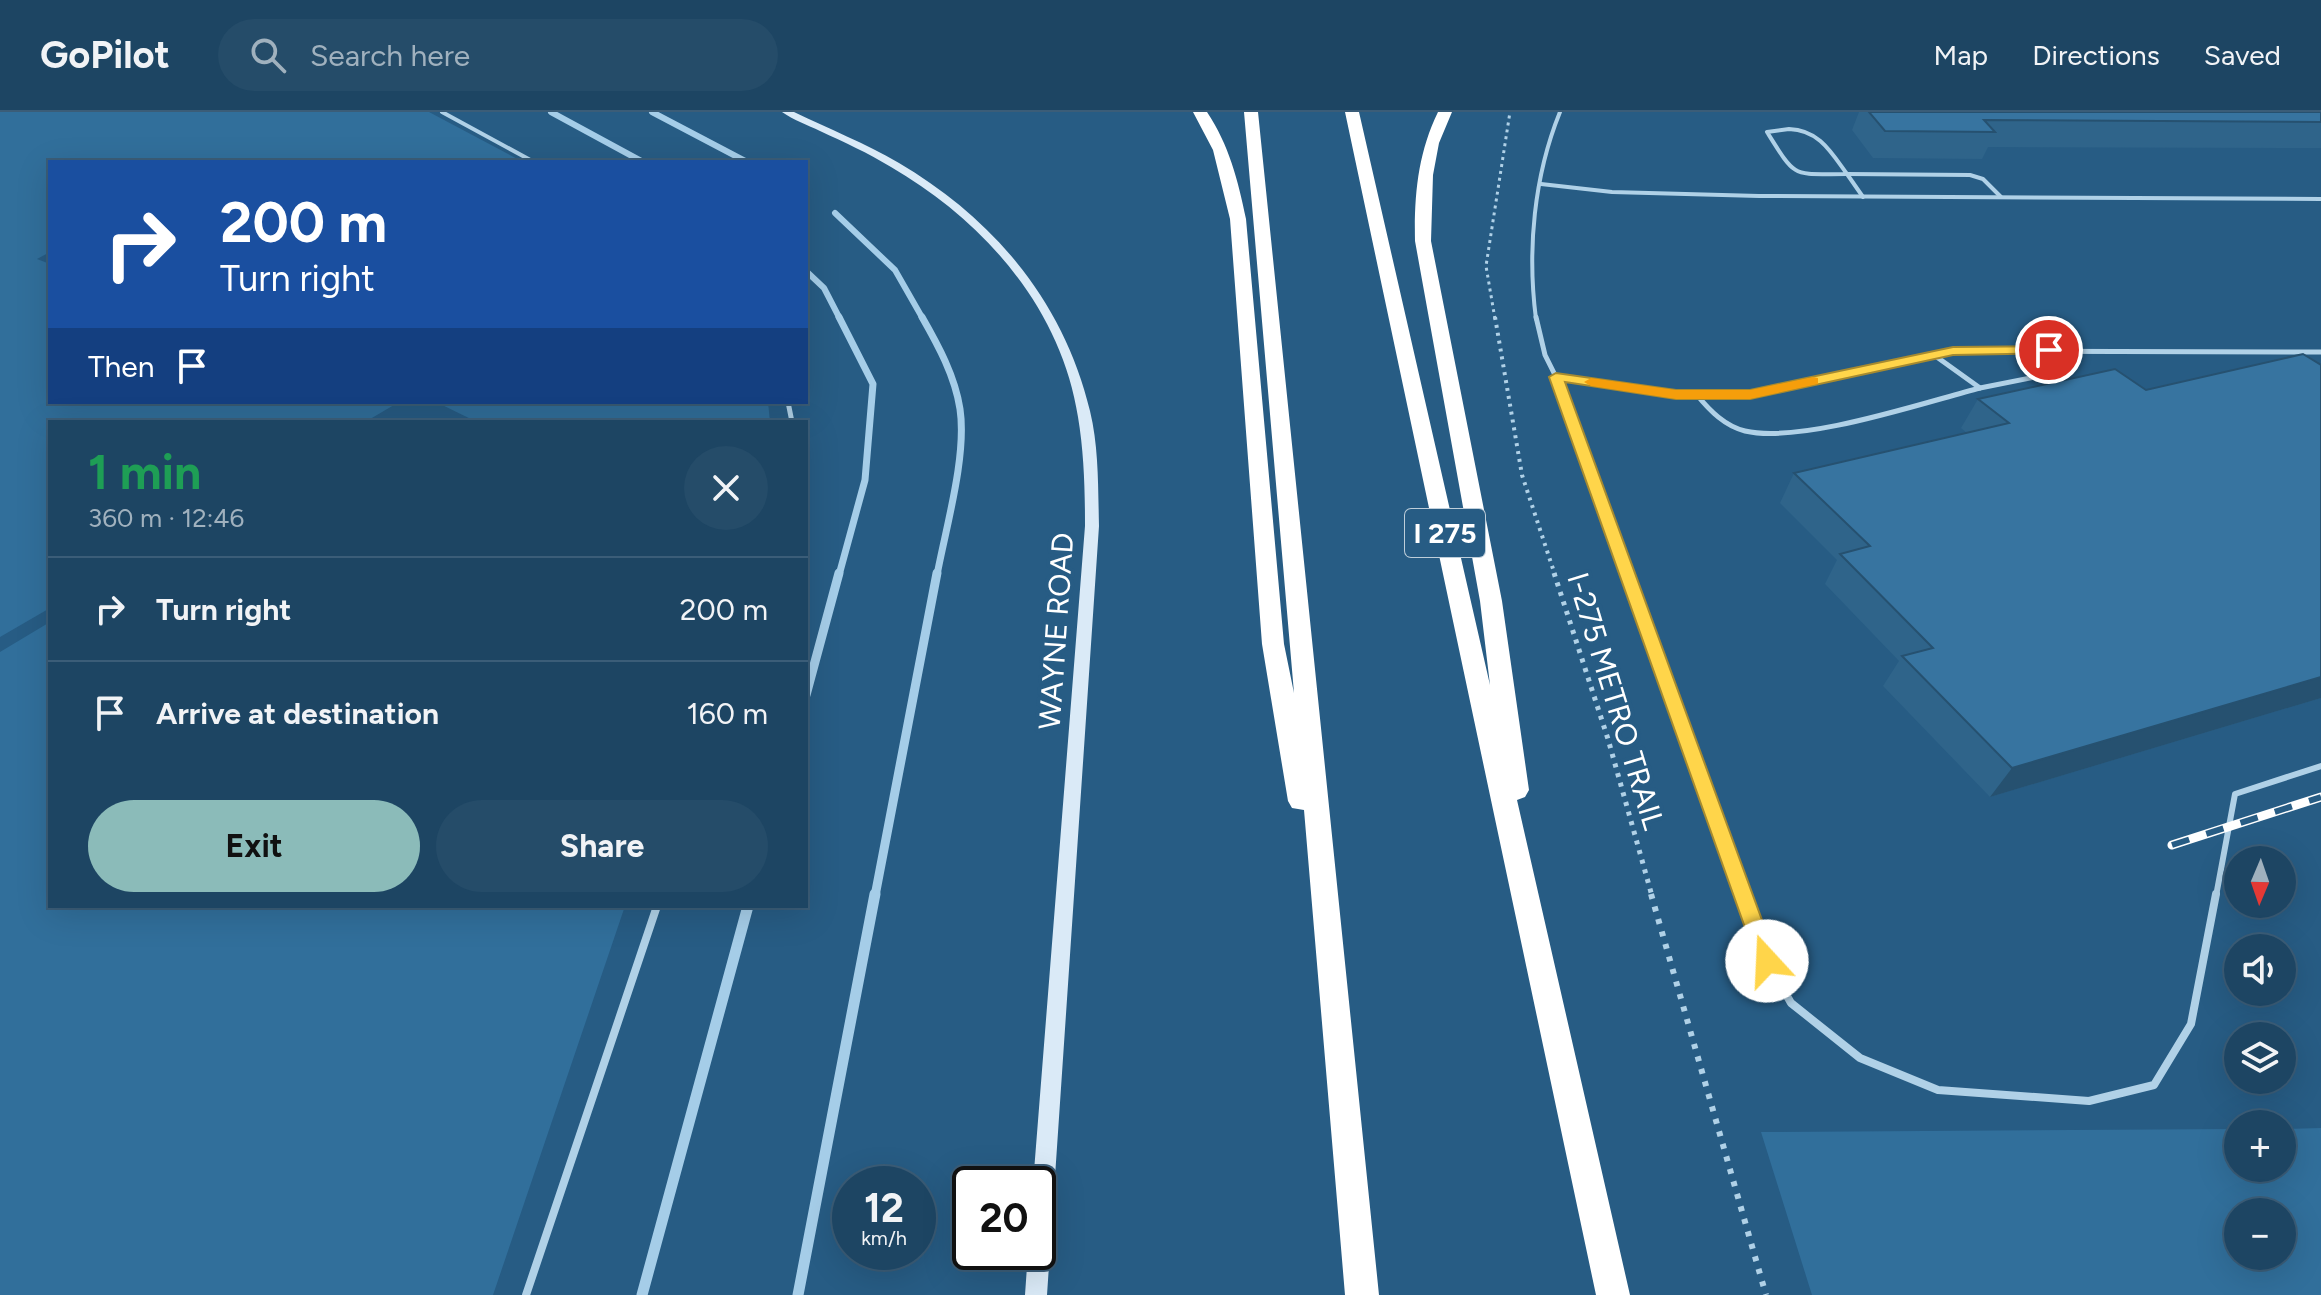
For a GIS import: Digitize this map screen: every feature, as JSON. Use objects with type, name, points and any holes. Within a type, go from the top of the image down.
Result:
[{"type":"highway","points":[[1200,112],[1211,127],[1229,168],[1238,219],[1273,644],[1331,971]]},
{"type":"highway","points":[[1251,112],[1362,1295]]},
{"type":"highway","name":"I 275","points":[[1352,112],[1613,1295]]},
{"type":"highway","points":[[1445,112],[1428,155],[1421,199],[1423,241],[1491,601],[1537,955]]},
{"type":"main road","name":"WAYNE ROAD","points":[[787,112],[900,168],[944,197],[1004,251],[1040,298],[1054,325],[1079,383],[1087,416],[1094,489],[1092,526],[1036,1295]]},
{"type":"lane","points":[[442,112],[530,160]]},
{"type":"lane","points":[[1560,112],[1545,150],[1534,244],[1533,314],[1546,363],[1556,377],[1767,961],[1791,1003],[1860,1058],[1938,1090],[2089,1101],[2154,1085],[2191,1024],[2235,794],[2321,766]]},
{"type":"lane","points":[[1863,197],[1845,174],[1815,134],[1800,130],[1767,132],[1795,173],[1845,174],[1970,175],[1983,179],[2001,197]]},
{"type":"lane","points":[[1541,184],[1612,192],[1863,197],[2321,199]]},
{"type":"lane","points":[[1556,377],[1697,395],[1750,395],[1953,351],[2321,352]]},
{"type":"lane","points":[[1934,355],[1980,388]]},
{"type":"lane","points":[[1697,395],[1716,418],[1748,432],[1800,431],[2055,373]]},
{"type":"lane","points":[[526,1295],[656,908]]},
{"type":"path","name":"I-275 METRO TRAIL","points":[[1510,112],[1486,266],[1522,475],[1608,739],[1728,1171],[1766,1295]]},
{"type":"shaded area","points":[[0,112],[429,112],[519,160],[48,160],[48,253],[37,259],[48,263],[48,404],[394,405],[368,420],[48,420],[48,609],[0,637]]},
{"type":"shaded area","points":[[440,404],[768,404],[770,420],[473,420]]},
{"type":"shaded area","points":[[48,623],[48,908],[624,908],[493,1295],[0,1295],[0,652]]},
{"type":"shaded area","points":[[2321,1128],[2321,1295],[1812,1295],[1761,1132],[2224,1129],[2224,1182],[2296,1182],[2296,1129]]},
{"type":"building","points":[[1869,112],[2321,112],[2321,122],[1984,120],[1995,132],[1885,131]]},
{"type":"building","points":[[2303,354],[2321,365],[2321,677],[2012,768],[1902,656],[1933,648],[1840,554],[1870,546],[1794,473],[2009,423],[1978,399],[2115,369],[2146,390]]},
{"type":"waterway","points":[[551,112],[639,160]]},
{"type":"waterway","points":[[652,112],[743,160]]},
{"type":"waterway","points":[[835,213],[895,270],[923,319]]},
{"type":"waterway","points":[[808,273],[824,288],[840,319]]},
{"type":"waterway","points":[[839,317],[873,384],[865,480],[839,575]]},
{"type":"waterway","points":[[922,317],[950,373],[960,409],[958,470],[937,575]]},
{"type":"waterway","points":[[808,688],[839,573]]},
{"type":"waterway","points":[[875,896],[937,573]]},
{"type":"waterway","points":[[798,1295],[875,894]]},
{"type":"waterway","points":[[642,1295],[747,908]]},
{"type":"railway","points":[[2172,845],[2321,797]]},
{"type":"slow traffic","points":[[1591,382],[1676,394],[1750,395],[1813,381]]},
{"type":"route","points":[[1767,961],[1556,377],[1676,394],[1750,395],[1953,351],[2049,350]]}]
